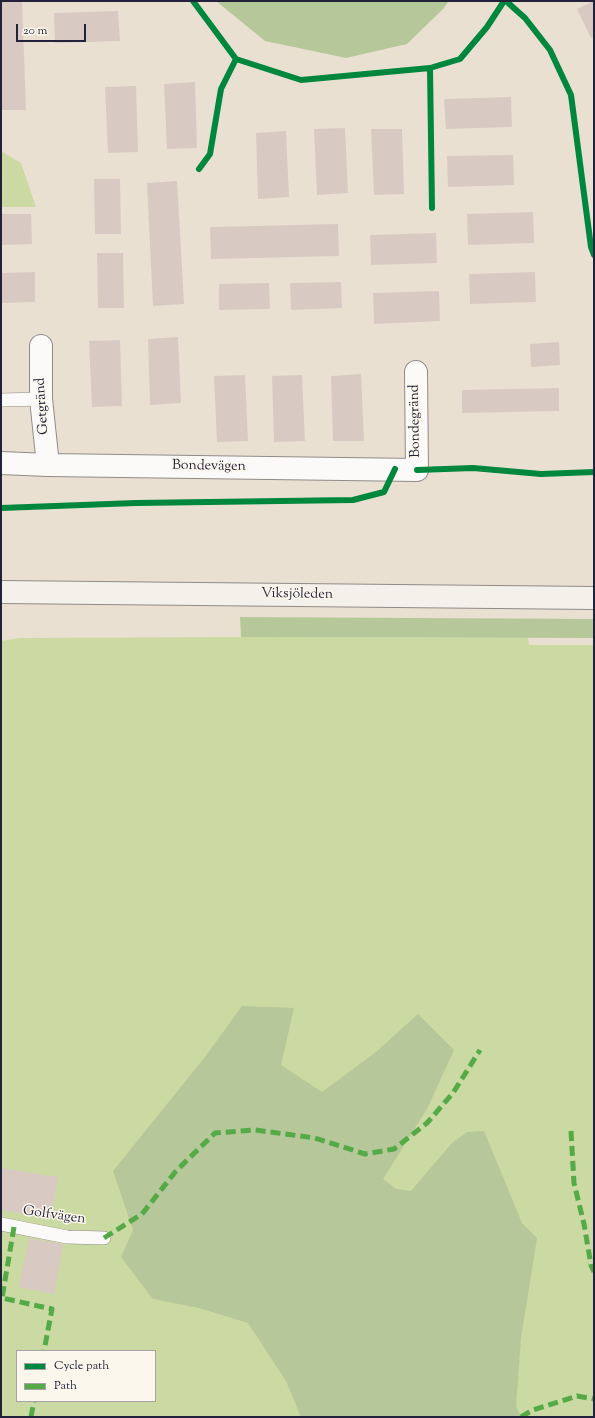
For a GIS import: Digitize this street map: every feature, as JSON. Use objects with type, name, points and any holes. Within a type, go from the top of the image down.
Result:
[{"type":"main road","name":"Viksjöleden","points":[[1,592],[594,598]]},
{"type":"street","name":"Getgränd","points":[[41,346],[41,399],[48,465]]},
{"type":"street","name":"Bondegränd","points":[[416,372],[417,470]]},
{"type":"street","name":"Bondevägen","points":[[1,463],[48,465],[417,470]]},
{"type":"lane","points":[[1,400],[41,399]]},
{"type":"lane","name":"Golfvägen","points":[[1,1224],[67,1237],[104,1238]]},
{"type":"green space","points":[[216,1],[449,1],[443,9],[407,44],[346,58],[265,41]]},
{"type":"green space","points":[[1,151],[21,163],[36,207],[1,207]]},
{"type":"green space","points":[[240,617],[594,619],[594,638],[241,637]]},
{"type":"green space","points":[[20,638],[528,638],[529,645],[594,645],[594,1417],[1,1417],[1,641]]},
{"type":"green space","points":[[242,1006],[294,1008],[281,1065],[322,1092],[376,1052],[418,1014],[454,1050],[427,1109],[383,1179],[396,1189],[411,1191],[452,1143],[467,1132],[484,1131],[522,1223],[537,1238],[521,1338],[516,1406],[521,1417],[301,1417],[286,1381],[248,1323],[199,1308],[153,1299],[121,1257],[133,1230],[113,1171],[205,1057]]},
{"type":"building","points":[[1,1],[22,1],[26,110],[1,110]]},
{"type":"building","points":[[594,1],[594,36],[591,38],[577,9]]},
{"type":"building","points":[[118,11],[120,41],[55,43],[54,13]]},
{"type":"building","points":[[195,82],[197,148],[167,149],[164,84]]},
{"type":"building","points":[[136,86],[138,152],[108,153],[105,87]]},
{"type":"building","points":[[511,97],[512,127],[446,129],[444,99]]},
{"type":"building","points":[[345,128],[348,193],[317,195],[314,129]]},
{"type":"building","points":[[371,129],[402,129],[404,194],[374,195]]},
{"type":"building","points":[[286,131],[289,197],[258,199],[256,133]]},
{"type":"building","points":[[513,155],[514,185],[448,187],[447,156]]},
{"type":"building","points":[[94,179],[120,179],[121,234],[95,234]]},
{"type":"building","points":[[177,181],[184,304],[153,306],[147,183]]},
{"type":"building","points":[[533,212],[534,243],[468,245],[467,214]]},
{"type":"building","points":[[1,214],[31,214],[32,244],[1,245]]},
{"type":"building","points":[[338,224],[339,256],[211,259],[210,227]]},
{"type":"building","points":[[436,233],[437,263],[371,265],[370,235]]},
{"type":"building","points":[[97,253],[123,253],[124,308],[98,308]]},
{"type":"building","points":[[35,272],[35,302],[1,303],[1,273]]},
{"type":"building","points":[[535,272],[536,302],[470,304],[469,274]]},
{"type":"building","points":[[341,282],[342,308],[291,310],[290,283]]},
{"type":"building","points":[[269,283],[270,309],[219,310],[219,284]]},
{"type":"building","points":[[439,291],[440,321],[374,324],[373,293]]},
{"type":"building","points":[[178,337],[181,403],[150,405],[148,339]]},
{"type":"building","points":[[120,340],[122,406],[92,407],[89,341]]},
{"type":"building","points":[[559,342],[560,365],[531,367],[530,344]]},
{"type":"building","points":[[361,374],[364,441],[333,441],[331,376]]},
{"type":"building","points":[[245,375],[248,441],[217,442],[214,376]]},
{"type":"building","points":[[302,375],[305,441],[274,442],[272,376]]},
{"type":"building","points":[[559,388],[559,411],[462,413],[462,390]]},
{"type":"building","points":[[1,1168],[58,1177],[51,1218],[1,1210]]},
{"type":"building","points":[[29,1238],[63,1244],[54,1294],[19,1287]]},
{"type":"marked path","points":[[104,1238],[142,1214],[176,1171],[215,1133],[255,1130],[315,1138],[365,1154],[394,1149],[427,1123],[453,1093],[480,1050]]},
{"type":"marked path","points":[[571,1131],[574,1183],[584,1224],[591,1265],[594,1272]]},
{"type":"marked path","points":[[14,1227],[2,1298],[52,1309],[44,1350]]},
{"type":"marked path","points":[[521,1417],[533,1410],[577,1396],[594,1399]]},
{"type":"marked path","points":[[31,1417],[34,1402]]},
{"type":"cycle path","points":[[193,1],[236,59],[301,80],[430,68],[460,59],[487,27],[504,1]]},
{"type":"cycle path","points":[[506,1],[525,18],[550,50],[571,95],[591,247],[594,255]]},
{"type":"cycle path","points":[[199,169],[210,154],[221,89],[236,59]]},
{"type":"cycle path","points":[[430,68],[432,208]]},
{"type":"cycle path","points":[[417,470],[473,468],[541,474],[594,472]]},
{"type":"cycle path","points":[[1,508],[136,503],[353,500],[384,492],[395,469]]}]
